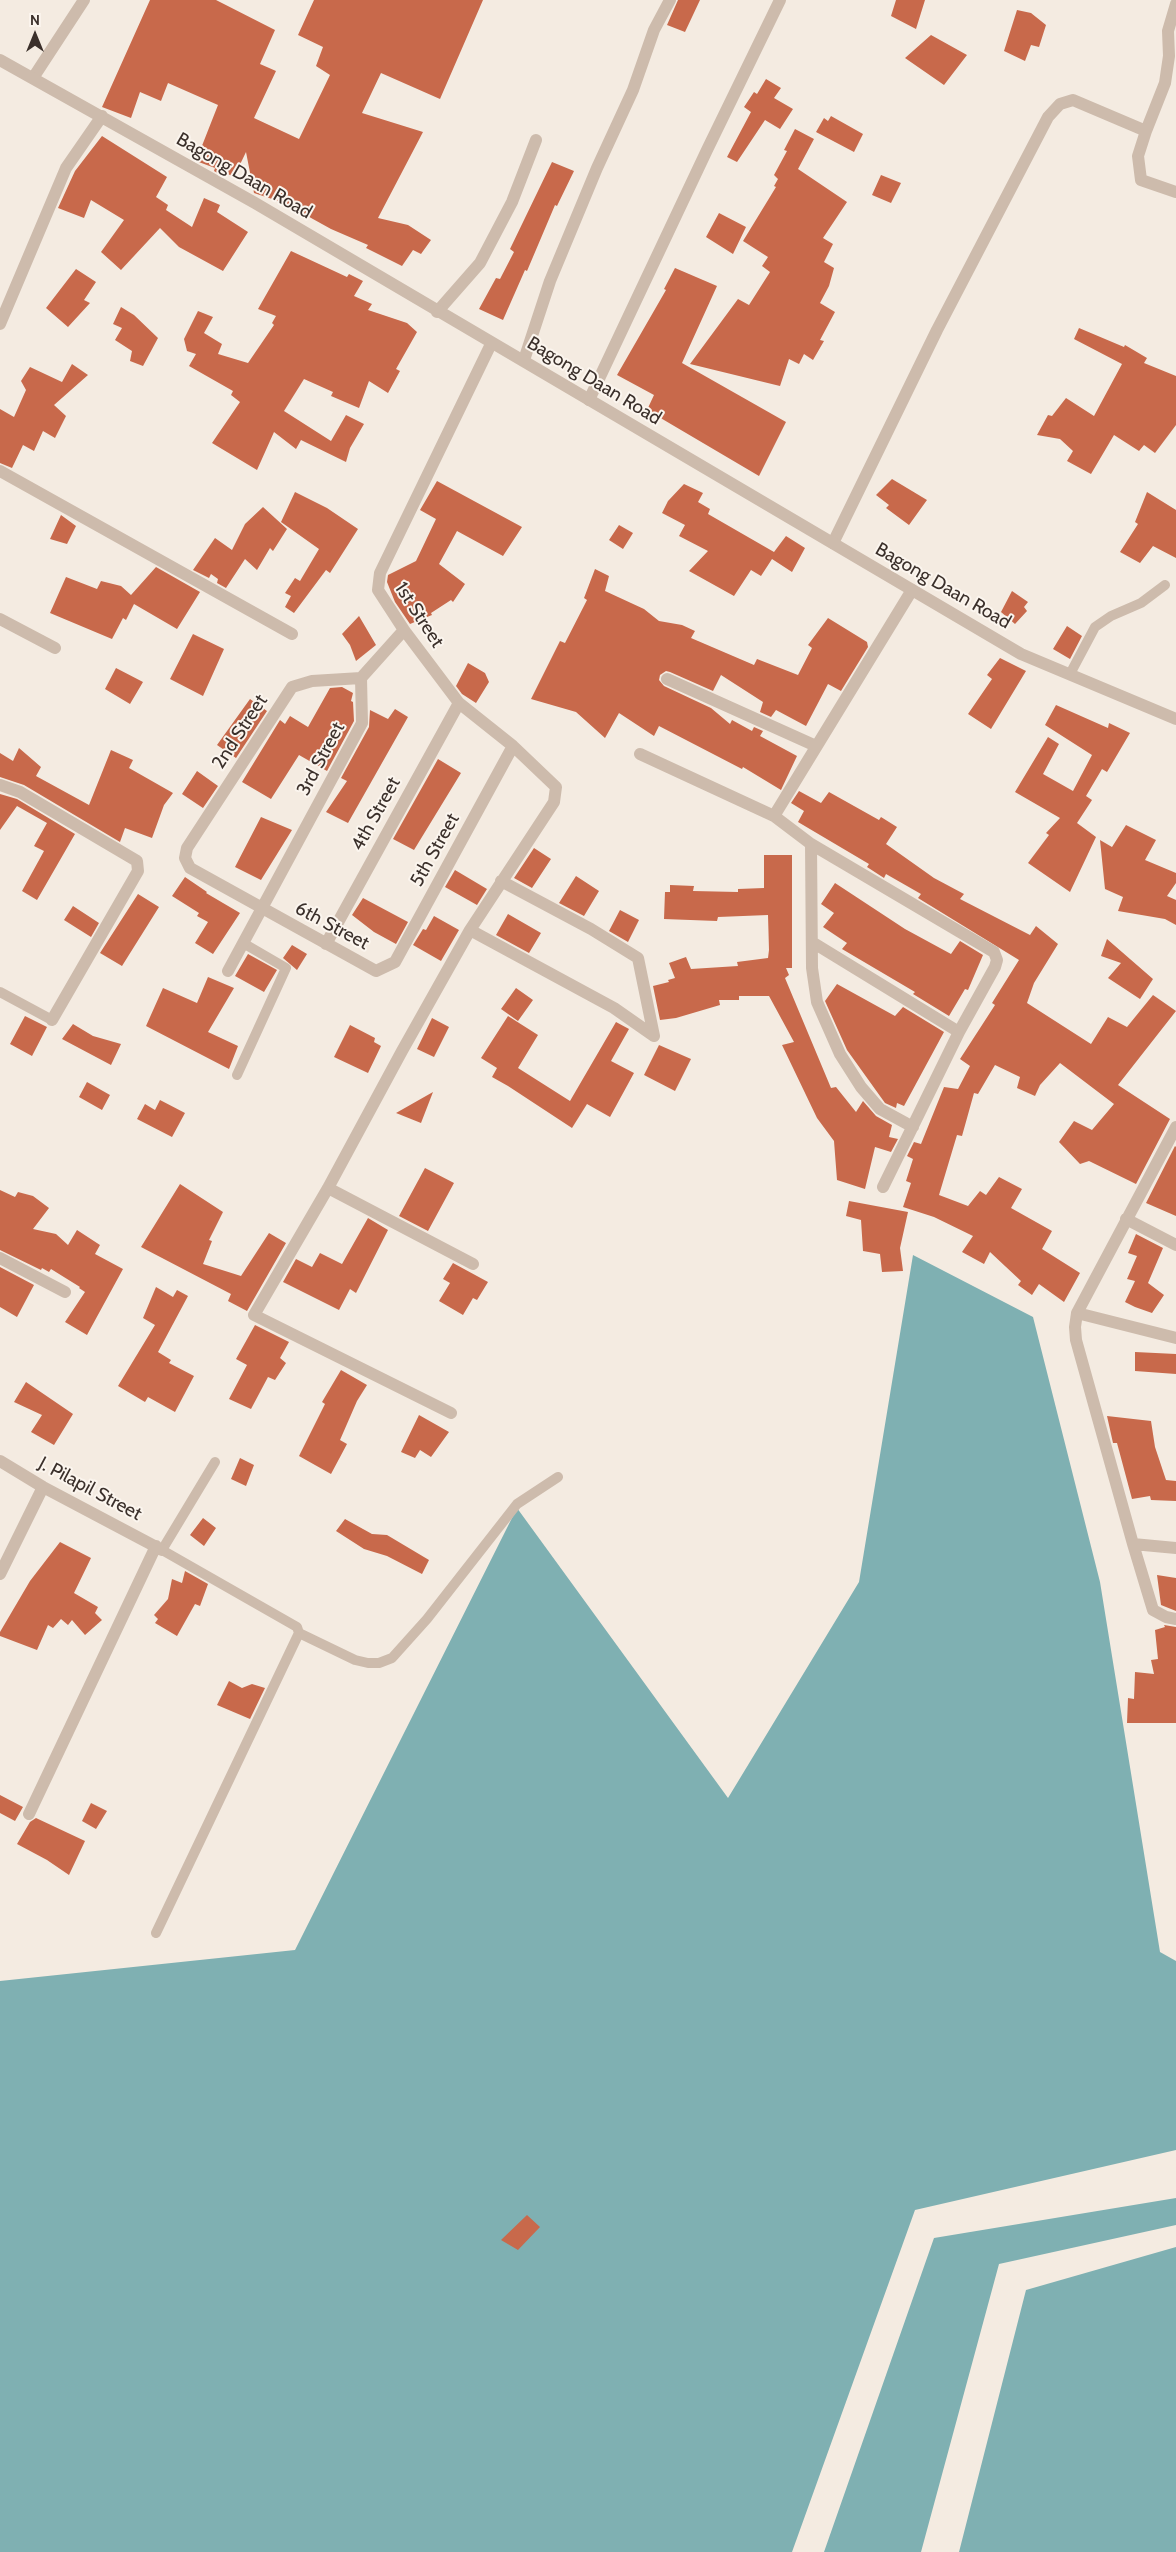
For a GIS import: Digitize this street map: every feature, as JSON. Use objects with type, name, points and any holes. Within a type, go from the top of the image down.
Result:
[{"type":"street","points":[[33,78],[84,0]]},
{"type":"street","points":[[524,360],[550,281],[597,168],[633,90],[654,30],[670,0]]},
{"type":"street","points":[[589,400],[780,0]]},
{"type":"street","points":[[1176,4],[1168,31],[1169,56],[1165,83],[1138,156],[1141,180],[1176,192]]},
{"type":"street","name":"Bagong Daan Road","points":[[0,60],[255,203],[491,344],[524,360],[1021,654],[1176,719]]},
{"type":"street","points":[[833,544],[937,330],[1048,117],[1060,104],[1074,100],[1146,131]]},
{"type":"street","points":[[0,324],[66,168],[102,116]]},
{"type":"street","points":[[438,312],[480,263],[512,202],[536,140]]},
{"type":"street","name":"1st Street","points":[[491,344],[380,574],[378,590],[404,630],[459,703],[513,746],[556,787],[554,802],[501,881]]},
{"type":"street","points":[[0,471],[292,634]]},
{"type":"street","points":[[774,816],[912,590]]},
{"type":"street","points":[[0,619],[55,648]]},
{"type":"street","points":[[361,678],[404,630]]},
{"type":"street","name":"2nd Street","points":[[185,858],[186,848],[292,688],[312,681],[361,678]]},
{"type":"street","name":"3rd Street","points":[[262,909],[362,723],[361,678]]},
{"type":"street","points":[[667,679],[816,746]]},
{"type":"street","name":"4th Street","points":[[326,944],[459,703]]},
{"type":"street","name":"5th Street","points":[[385,968],[395,962],[513,746]]},
{"type":"street","points":[[640,754],[774,816],[811,844],[994,952],[998,960],[995,967],[959,1032],[883,1187]]},
{"type":"street","points":[[0,785],[20,792],[137,861],[138,871],[52,1020]]},
{"type":"street","points":[[811,844],[812,968],[817,1002],[840,1054],[861,1087],[880,1109],[913,1127]]},
{"type":"street","name":"6th Street","points":[[185,858],[190,868],[262,909],[376,971],[385,968]]},
{"type":"street","points":[[451,1413],[254,1315],[328,1188],[397,1059],[470,930],[501,881],[590,929],[638,958],[654,1036],[614,1008],[470,930]]},
{"type":"street","points":[[228,971],[262,909]]},
{"type":"street","points":[[812,942],[959,1032]]},
{"type":"street","points":[[1176,1128],[1077,1313],[1076,1340],[1132,1544],[1154,1610],[1166,1617],[1176,1619]]},
{"type":"street","points":[[328,1188],[473,1264]]},
{"type":"street","points":[[1126,1220],[1176,1245]]},
{"type":"street","points":[[0,1258],[65,1292]]},
{"type":"street","points":[[1077,1313],[1176,1338]]},
{"type":"street","name":"J. Pilapil Street","points":[[0,1461],[43,1487],[159,1548]]},
{"type":"street","points":[[0,1574],[43,1487]]},
{"type":"street","points":[[1132,1544],[1176,1548]]},
{"type":"street","points":[[29,1814],[159,1548]]},
{"type":"lane","points":[[1070,674],[1095,628],[1111,616],[1141,603],[1165,585]]},
{"type":"lane","points":[[237,1075],[286,968],[243,943]]},
{"type":"lane","points":[[0,992],[52,1020]]},
{"type":"lane","points":[[156,1933],[299,1633],[297,1626],[159,1548],[215,1462]]},
{"type":"lane","points":[[299,1633],[355,1660],[368,1664],[392,1658],[427,1619],[517,1504],[558,1477]]},
{"type":"water","points":[[913,1255],[1033,1317],[1100,1582],[1160,1952],[1176,1961],[1176,2150],[915,2210],[792,2552],[0,2552],[0,1981],[295,1950],[517,1508],[728,1798],[859,1582]]},
{"type":"water","points":[[1176,2198],[1176,2225],[999,2264],[921,2552],[824,2552],[934,2238]]},
{"type":"water","points":[[1176,2247],[1176,2552],[959,2552],[1026,2290]]},
{"type":"building","points":[[150,0],[216,0],[275,30],[260,64],[276,71],[254,118],[299,139],[330,75],[316,66],[323,47],[298,35],[314,0],[483,0],[440,99],[381,73],[362,113],[423,132],[378,218],[408,225],[431,240],[421,254],[413,250],[402,266],[366,248],[368,245],[331,229],[284,203],[254,193],[246,152],[234,177],[228,174],[225,177],[214,171],[215,168],[196,161],[218,105],[168,83],[161,101],[140,92],[131,118],[102,107]]},
{"type":"building","points":[[678,0],[700,0],[685,32],[667,25]]},
{"type":"building","points":[[896,0],[925,0],[916,29],[891,16]]},
{"type":"building","points":[[1017,10],[1031,13],[1046,25],[1039,47],[1031,45],[1025,61],[1004,51]]},
{"type":"building","points":[[931,35],[967,55],[944,85],[905,58]]},
{"type":"building","points":[[766,79],[781,88],[774,98],[793,109],[780,129],[765,120],[737,162],[727,157],[751,112],[744,107],[754,92],[757,94]]},
{"type":"building","points":[[831,116],[863,134],[854,152],[816,132],[824,118],[828,121]]},
{"type":"building","points":[[795,129],[814,139],[798,169],[847,202],[823,238],[833,244],[824,262],[834,268],[829,286],[820,303],[835,312],[820,340],[824,341],[813,360],[804,354],[799,364],[789,359],[780,386],[690,364],[738,299],[749,305],[770,272],[762,266],[768,257],[743,241],[776,187],[774,186],[778,179],[774,175],[787,151],[784,150]]},
{"type":"building","points":[[102,136],[167,177],[156,197],[168,205],[166,210],[192,227],[204,198],[220,205],[217,212],[248,232],[223,271],[179,247],[160,228],[121,270],[101,252],[124,220],[91,200],[84,218],[58,208],[75,171]]},
{"type":"building","points":[[552,162],[574,171],[557,206],[555,205],[527,271],[525,270],[503,320],[479,309],[496,278],[500,279],[514,252],[510,249]]},
{"type":"building","points":[[881,175],[901,183],[891,203],[872,195]]},
{"type":"building","points":[[719,213],[746,227],[733,254],[706,237]]},
{"type":"building","points":[[291,251],[347,277],[349,274],[363,281],[354,296],[372,304],[368,310],[407,323],[417,332],[396,369],[400,371],[388,393],[369,381],[359,408],[331,396],[333,392],[304,379],[284,411],[331,441],[346,415],[364,424],[350,448],[346,462],[301,440],[296,449],[274,432],[257,470],[212,443],[240,402],[231,395],[233,391],[189,366],[196,354],[187,351],[184,339],[198,311],[213,317],[204,333],[222,344],[218,354],[248,363],[274,325],[272,323],[276,316],[258,309]]},
{"type":"building","points":[[675,268],[717,286],[682,363],[786,422],[759,476],[647,410],[654,395],[617,375],[666,290],[664,289]]},
{"type":"building","points":[[76,269],[96,282],[84,300],[90,303],[68,327],[46,308]]},
{"type":"building","points":[[121,307],[134,315],[158,338],[143,366],[130,361],[132,351],[115,340],[122,328],[113,324]]},
{"type":"building","points":[[1079,328],[1124,347],[1125,345],[1147,358],[1144,363],[1176,376],[1176,425],[1155,453],[1144,445],[1139,451],[1114,435],[1091,474],[1067,461],[1073,451],[1060,439],[1037,435],[1048,415],[1052,416],[1066,398],[1094,416],[1122,364],[1074,339]]},
{"type":"building","points":[[72,364],[88,375],[54,405],[66,416],[55,438],[43,431],[34,451],[23,445],[12,468],[0,463],[0,409],[14,417],[26,390],[21,381],[30,367],[62,382]]},
{"type":"building","points":[[892,479],[927,500],[909,525],[886,508],[889,505],[876,495]]},
{"type":"building","points":[[437,481],[522,527],[503,556],[457,531],[439,564],[465,584],[453,602],[451,600],[431,613],[432,615],[410,624],[395,602],[387,582],[388,575],[416,561],[436,519],[420,510]]},
{"type":"building","points":[[684,484],[703,493],[698,502],[710,509],[708,514],[774,552],[786,536],[805,548],[792,572],[772,559],[761,576],[751,570],[734,596],[689,571],[708,551],[679,536],[685,525],[662,513],[668,501]]},
{"type":"building","points":[[295,492],[327,508],[358,529],[330,573],[326,570],[294,613],[285,607],[291,596],[285,593],[295,578],[300,581],[319,549],[281,522]]},
{"type":"building","points":[[1147,492],[1176,510],[1176,558],[1153,546],[1140,563],[1120,552],[1138,524],[1135,522]]},
{"type":"building","points":[[263,507],[287,529],[273,551],[270,548],[257,570],[245,559],[226,588],[217,583],[218,579],[211,574],[209,578],[193,570],[215,538],[232,550],[245,524]]},
{"type":"building","points":[[61,515],[76,526],[67,544],[50,539]]},
{"type":"building","points":[[619,525],[633,533],[623,549],[609,540]]},
{"type":"building","points":[[156,567],[200,592],[177,629],[134,604],[126,620],[123,618],[112,639],[50,613],[66,577],[97,589],[101,581],[121,586],[131,595]]},
{"type":"building","points":[[595,569],[609,576],[605,591],[644,609],[659,621],[682,625],[695,631],[691,638],[754,665],[757,659],[798,675],[812,648],[808,645],[828,618],[867,642],[868,647],[841,691],[828,684],[806,726],[776,710],[771,717],[760,712],[763,702],[721,675],[713,691],[670,672],[666,671],[660,675],[659,680],[664,686],[711,708],[730,724],[732,720],[752,731],[754,727],[763,731],[760,736],[797,756],[781,790],[743,767],[742,769],[659,726],[654,736],[619,713],[605,738],[576,712],[531,699],[560,641],[565,643],[587,600],[584,598]]},
{"type":"building","points":[[1012,591],[1028,602],[1024,607],[1027,611],[1015,624],[1001,612]]},
{"type":"building","points":[[359,616],[376,645],[356,661],[350,645],[342,634]]},
{"type":"building","points":[[1067,626],[1082,636],[1070,659],[1053,649]]},
{"type":"building","points":[[193,634],[224,649],[203,696],[170,679]]},
{"type":"building","points":[[1000,658],[1026,671],[991,729],[968,714],[992,679],[987,675]]},
{"type":"building","points":[[468,663],[485,673],[489,682],[476,703],[462,694],[456,686]]},
{"type":"building","points":[[116,668],[143,682],[130,704],[105,689]]},
{"type":"building","points":[[342,687],[353,693],[351,701],[353,702],[354,721],[327,771],[299,755],[271,799],[242,782],[280,720],[285,724],[290,716],[308,727],[330,688]]},
{"type":"building","points":[[250,699],[267,711],[236,758],[217,745]]},
{"type":"building","points":[[1056,705],[1108,728],[1109,723],[1130,733],[1107,772],[1102,769],[1086,796],[1092,800],[1077,823],[1096,837],[1070,892],[1028,863],[1049,835],[1046,833],[1060,818],[1015,792],[1048,737],[1059,744],[1043,774],[1073,791],[1092,755],[1045,725]]},
{"type":"building","points":[[395,709],[408,717],[348,823],[326,812],[347,781],[341,778],[369,727],[370,710],[388,719]]},
{"type":"building","points":[[19,748],[41,767],[36,776],[89,805],[111,750],[133,760],[129,768],[173,793],[164,805],[152,838],[125,828],[120,842],[24,785],[0,777],[0,753],[13,761]]},
{"type":"building","points":[[438,759],[461,773],[414,850],[393,839]]},
{"type":"building","points":[[197,771],[218,786],[203,808],[182,794]]},
{"type":"building","points":[[799,791],[821,803],[829,792],[879,820],[881,817],[897,827],[886,844],[934,878],[964,894],[960,899],[1030,935],[1036,926],[1058,944],[1034,983],[1027,1003],[1091,1044],[1108,1017],[1127,1027],[1153,995],[1176,1011],[1118,1085],[1170,1119],[1136,1184],[1089,1161],[1080,1164],[1059,1142],[1074,1121],[1092,1130],[1114,1104],[1060,1063],[1040,1085],[1035,1096],[1017,1088],[1020,1077],[995,1065],[978,1094],[974,1093],[962,1136],[957,1135],[939,1195],[968,1206],[980,1191],[986,1195],[999,1177],[1022,1189],[1011,1208],[1052,1231],[1042,1249],[1080,1273],[1064,1302],[1039,1284],[1032,1295],[1018,1285],[1021,1281],[990,1252],[984,1264],[962,1252],[973,1236],[934,1217],[903,1207],[911,1183],[906,1181],[913,1159],[907,1156],[914,1142],[921,1144],[944,1087],[958,1089],[970,1066],[960,1059],[995,1005],[992,1003],[1019,960],[918,898],[921,894],[886,874],[884,878],[867,867],[869,864],[798,822],[804,811],[791,803]]},
{"type":"building","points":[[0,794],[17,799],[75,834],[37,900],[22,891],[44,851],[34,846],[47,823],[17,806],[0,830]]},
{"type":"building","points":[[261,817],[292,830],[261,880],[235,867]]},
{"type":"building","points":[[1126,825],[1156,840],[1145,860],[1176,873],[1176,883],[1167,896],[1176,900],[1176,925],[1165,919],[1118,911],[1123,897],[1105,889],[1100,840],[1112,847]]},
{"type":"building","points":[[534,848],[551,859],[532,888],[514,878]]},
{"type":"building","points":[[764,855],[792,855],[792,968],[786,968],[789,975],[785,978],[831,1088],[836,1087],[856,1112],[863,1101],[876,1116],[892,1125],[889,1137],[898,1139],[891,1152],[875,1147],[865,1189],[837,1180],[834,1141],[817,1118],[782,1045],[794,1042],[769,996],[739,996],[739,1000],[719,1000],[720,1005],[676,1018],[660,1020],[653,986],[669,982],[668,980],[675,978],[669,963],[686,957],[691,969],[738,966],[737,962],[768,958],[769,950],[768,915],[718,917],[717,921],[664,919],[665,892],[670,892],[670,885],[694,886],[693,891],[738,892],[738,889],[764,888]]},
{"type":"building","points":[[455,870],[487,889],[477,905],[445,887]]},
{"type":"building","points":[[576,876],[599,891],[584,916],[559,903]]},
{"type":"building","points":[[185,877],[206,893],[240,913],[213,954],[195,943],[208,922],[197,916],[199,913],[172,896]]},
{"type":"building","points":[[835,883],[905,929],[951,954],[960,941],[983,955],[968,990],[965,989],[949,1016],[913,994],[915,992],[842,949],[847,943],[823,927],[834,913],[821,904]]},
{"type":"building","points":[[138,894],[159,907],[122,966],[100,953]]},
{"type":"building","points":[[363,898],[408,922],[396,944],[374,932],[352,915]]},
{"type":"building","points":[[73,906],[99,923],[91,937],[64,920]]},
{"type":"building","points":[[620,910],[639,920],[628,942],[609,931]]},
{"type":"building","points":[[508,914],[541,933],[529,953],[496,935]]},
{"type":"building","points":[[434,916],[459,930],[441,961],[413,945],[423,929],[426,930]]},
{"type":"building","points":[[1107,939],[1153,979],[1140,999],[1108,978],[1121,963],[1101,956]]},
{"type":"building","points":[[292,945],[307,954],[297,970],[283,958]]},
{"type":"building","points":[[248,954],[277,970],[264,992],[235,976]]},
{"type":"building","points":[[208,977],[234,988],[208,1032],[238,1046],[229,1069],[146,1026],[163,988],[197,1003]]},
{"type":"building","points":[[837,984],[895,1016],[903,1007],[944,1032],[904,1106],[897,1103],[896,1108],[885,1103],[847,1050],[825,1001]]},
{"type":"building","points":[[516,988],[533,1000],[518,1021],[501,1009]]},
{"type":"building","points":[[25,1016],[47,1027],[32,1056],[10,1044]]},
{"type":"building","points":[[508,1016],[538,1035],[518,1068],[570,1101],[616,1022],[629,1029],[611,1061],[634,1073],[610,1117],[587,1104],[572,1128],[492,1077],[497,1068],[481,1058]]},
{"type":"building","points":[[432,1018],[449,1027],[434,1057],[417,1049]]},
{"type":"building","points":[[73,1024],[93,1036],[121,1044],[111,1065],[62,1039]]},
{"type":"building","points":[[350,1025],[375,1038],[374,1042],[381,1046],[368,1073],[334,1057]]},
{"type":"building","points":[[659,1045],[691,1059],[675,1091],[644,1075]]},
{"type":"building","points":[[87,1082],[110,1095],[102,1110],[79,1097]]},
{"type":"building","points":[[433,1092],[421,1123],[396,1113]]},
{"type":"building","points":[[160,1100],[185,1113],[172,1137],[137,1119],[145,1104],[155,1110]]},
{"type":"building","points":[[1176,1147],[1176,1216],[1146,1203]]},
{"type":"building","points":[[425,1168],[454,1183],[428,1231],[399,1216]]},
{"type":"building","points":[[180,1184],[223,1212],[209,1240],[212,1241],[203,1264],[241,1276],[269,1233],[286,1243],[247,1311],[228,1301],[231,1294],[141,1247]]},
{"type":"building","points":[[0,1190],[15,1197],[18,1192],[33,1196],[49,1208],[33,1229],[56,1234],[68,1245],[77,1230],[100,1245],[95,1254],[123,1269],[87,1335],[65,1322],[85,1292],[80,1287],[51,1269],[49,1272],[42,1268],[41,1270],[0,1250]]},
{"type":"building","points":[[849,1201],[908,1212],[900,1248],[903,1271],[882,1272],[880,1254],[863,1251],[861,1220],[846,1216]]},
{"type":"building","points":[[368,1218],[388,1230],[356,1293],[350,1289],[339,1310],[283,1282],[296,1259],[312,1267],[320,1253],[342,1264]]},
{"type":"building","points":[[1136,1234],[1163,1248],[1148,1283],[1164,1295],[1152,1313],[1125,1302],[1135,1281],[1127,1279],[1137,1256],[1128,1253]]},
{"type":"building","points":[[453,1263],[488,1282],[477,1300],[473,1298],[463,1315],[439,1301],[450,1283],[443,1279]]},
{"type":"building","points":[[0,1267],[34,1285],[17,1317],[0,1307]]},
{"type":"building","points":[[156,1287],[173,1297],[177,1290],[188,1296],[158,1352],[171,1360],[169,1363],[194,1376],[175,1412],[148,1397],[145,1402],[118,1386],[155,1325],[143,1318]]},
{"type":"building","points":[[255,1325],[289,1342],[280,1358],[286,1363],[275,1380],[268,1377],[251,1409],[229,1399],[247,1365],[236,1359]]},
{"type":"building","points":[[1135,1352],[1176,1354],[1176,1374],[1135,1371]]},
{"type":"building","points":[[341,1370],[367,1385],[357,1401],[340,1440],[347,1444],[331,1474],[299,1456],[325,1404],[322,1402]]},
{"type":"building","points":[[26,1382],[73,1414],[54,1445],[31,1432],[42,1415],[14,1402]]},
{"type":"building","points":[[419,1415],[449,1432],[431,1457],[420,1450],[415,1458],[401,1452]]},
{"type":"building","points":[[1107,1416],[1151,1421],[1155,1447],[1166,1480],[1176,1481],[1176,1501],[1151,1500],[1150,1496],[1132,1499],[1117,1443],[1113,1443]]},
{"type":"building","points":[[240,1458],[254,1465],[246,1486],[231,1479]]},
{"type":"building","points":[[203,1518],[216,1528],[204,1546],[190,1535]]},
{"type":"building","points":[[345,1519],[372,1534],[387,1535],[429,1560],[422,1574],[387,1556],[364,1549],[336,1531]]},
{"type":"building","points":[[60,1542],[91,1558],[74,1593],[98,1607],[95,1613],[102,1620],[85,1635],[72,1620],[68,1625],[61,1619],[53,1628],[48,1625],[37,1650],[0,1636],[0,1632],[30,1581]]},
{"type":"building","points":[[185,1571],[208,1584],[200,1606],[195,1604],[177,1636],[155,1623],[158,1619],[154,1615],[168,1599],[172,1579],[182,1583]]},
{"type":"building","points":[[1157,1575],[1176,1578],[1176,1611],[1161,1605]]},
{"type":"building","points":[[1164,1625],[1176,1627],[1176,1723],[1127,1723],[1128,1698],[1134,1699],[1135,1672],[1154,1674],[1151,1660],[1158,1659],[1155,1630],[1165,1627]]},
{"type":"building","points":[[229,1681],[242,1688],[252,1684],[265,1688],[250,1719],[217,1705]]},
{"type":"building","points":[[0,1795],[23,1807],[15,1821],[0,1813]]},
{"type":"building","points":[[91,1803],[107,1811],[96,1829],[82,1821]]},
{"type":"building","points":[[36,1818],[85,1841],[69,1875],[47,1860],[17,1844],[30,1822]]},
{"type":"building","points":[[527,2215],[540,2227],[518,2250],[501,2240]]}]
